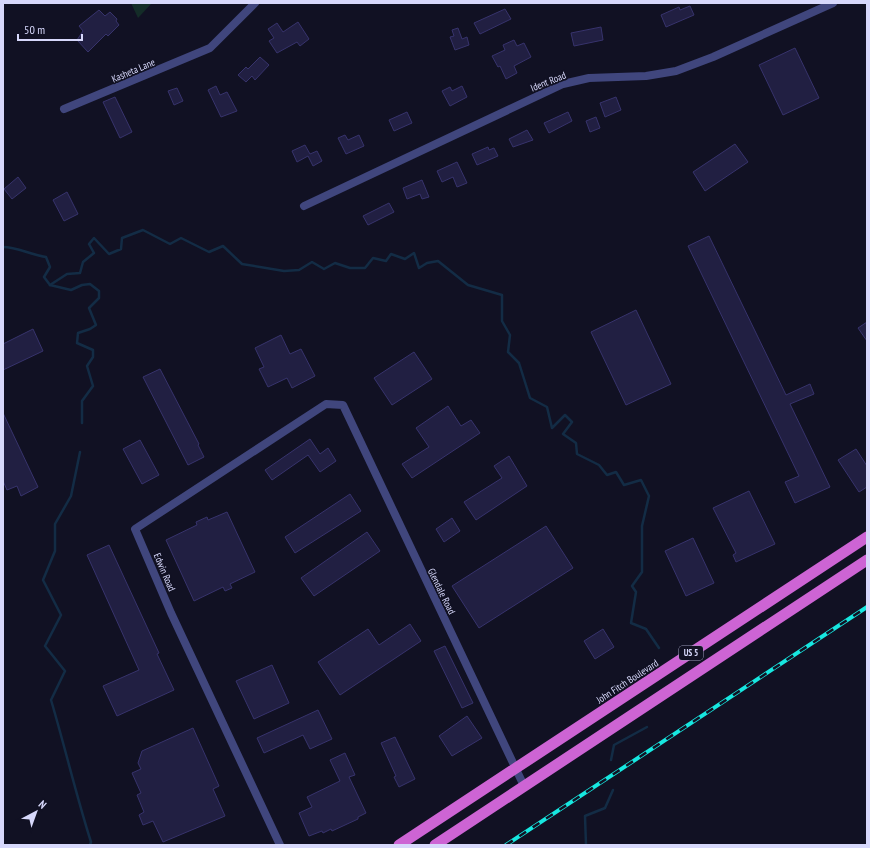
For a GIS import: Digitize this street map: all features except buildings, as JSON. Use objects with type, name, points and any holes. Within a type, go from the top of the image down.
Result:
[{"type":"highway","name":"John Fitch Boulevard","points":[[399,845],[867,537]]},
{"type":"highway","name":"US 5","points":[[435,845],[867,560]]},
{"type":"street","name":"Kasheta Lane","points":[[64,109],[210,48],[255,3]]},
{"type":"street","name":"Ident Road","points":[[304,206],[564,84],[589,78],[646,76],[676,71],[713,57],[833,3]]},
{"type":"street","name":"Edwin Road","points":[[280,845],[209,690],[171,613],[135,528],[326,404],[342,405]]},
{"type":"street","name":"Glendale Road","points":[[342,405],[524,786]]},
{"type":"green space","points":[[131,3],[152,3],[138,18]]},
{"type":"waterway","points":[[50,285],[67,274],[80,273],[83,262],[94,253],[89,244],[94,238],[109,254],[121,249],[122,238],[143,230],[170,244],[181,238],[209,252],[223,246],[242,264],[284,271],[299,270],[312,262],[324,269],[335,263],[350,268],[365,268],[373,258],[386,261],[391,254],[405,259],[414,253],[419,268],[427,263],[438,261],[468,285],[502,295],[502,321],[510,335],[508,352],[519,363],[530,398],[547,407],[552,428],[565,415],[572,422],[563,434],[576,443],[577,454],[599,465],[607,475],[616,472],[624,485],[641,480],[649,496],[642,526],[642,572],[632,586],[636,592],[631,623],[646,629],[659,648]]},
{"type":"waterway","points":[[3,247],[14,248],[46,257],[50,267],[44,277],[50,285]]},
{"type":"waterway","points":[[50,285],[71,290],[82,285],[90,284],[99,291],[99,298],[89,308],[96,325],[90,329],[78,333],[77,343],[93,350],[93,357],[87,366],[93,386],[82,401],[82,423]]},
{"type":"waterway","points":[[80,452],[71,496],[55,524],[55,551],[43,580],[61,615],[45,646],[65,671],[51,700],[91,842],[90,845]]},
{"type":"waterway","points":[[611,760],[614,745],[647,727]]},
{"type":"waterway","points":[[586,845],[585,816],[605,808],[613,790]]},
{"type":"railway","points":[[506,845],[867,607]]}]
